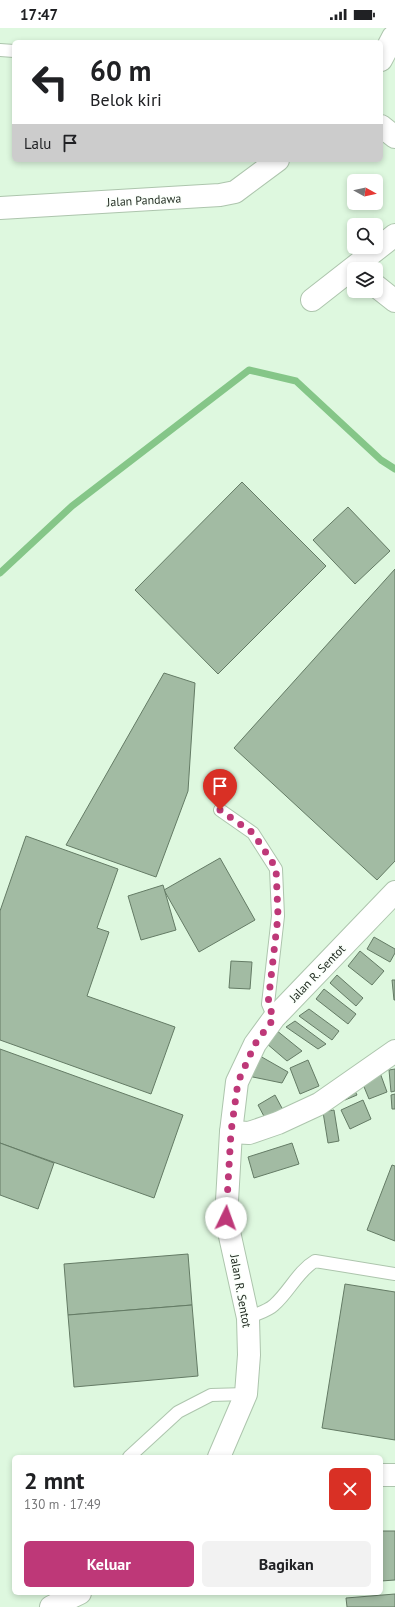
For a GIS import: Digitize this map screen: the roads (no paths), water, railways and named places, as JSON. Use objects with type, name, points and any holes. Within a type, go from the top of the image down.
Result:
[{"type":"street","points":[[383,56],[393,37]]},
{"type":"street","points":[[383,128],[395,137]]},
{"type":"street","name":"Jalan Pandawa","points":[[0,208],[220,195],[235,192],[275,162]]},
{"type":"street","points":[[362,262],[395,235]]},
{"type":"street","points":[[312,300],[347,274]]},
{"type":"street","points":[[383,292],[395,301]]},
{"type":"street","name":"Jalan R. Sentot","points":[[219,1455],[246,1394],[249,1355],[248,1318],[226,1218],[231,1132],[238,1082],[255,1044],[274,1018],[395,892]]},
{"type":"street","points":[[231,1132],[249,1133],[278,1123],[318,1104],[395,1051]]},
{"type":"street","points":[[383,1475],[395,1475]]},
{"type":"street","points":[[51,1607],[76,1595]]},
{"type":"lane","points":[[0,50],[12,50]]},
{"type":"lane","points":[[220,810],[253,833],[276,868],[278,916],[268,1004],[274,1018]]},
{"type":"lane","points":[[248,1318],[273,1307],[291,1288],[306,1266],[315,1261],[395,1274]]},
{"type":"lane","points":[[131,1455],[178,1412],[211,1395],[246,1394]]},
{"type":"waterway","points":[[0,573],[72,506],[249,370],[296,381],[381,460],[395,469]]}]
